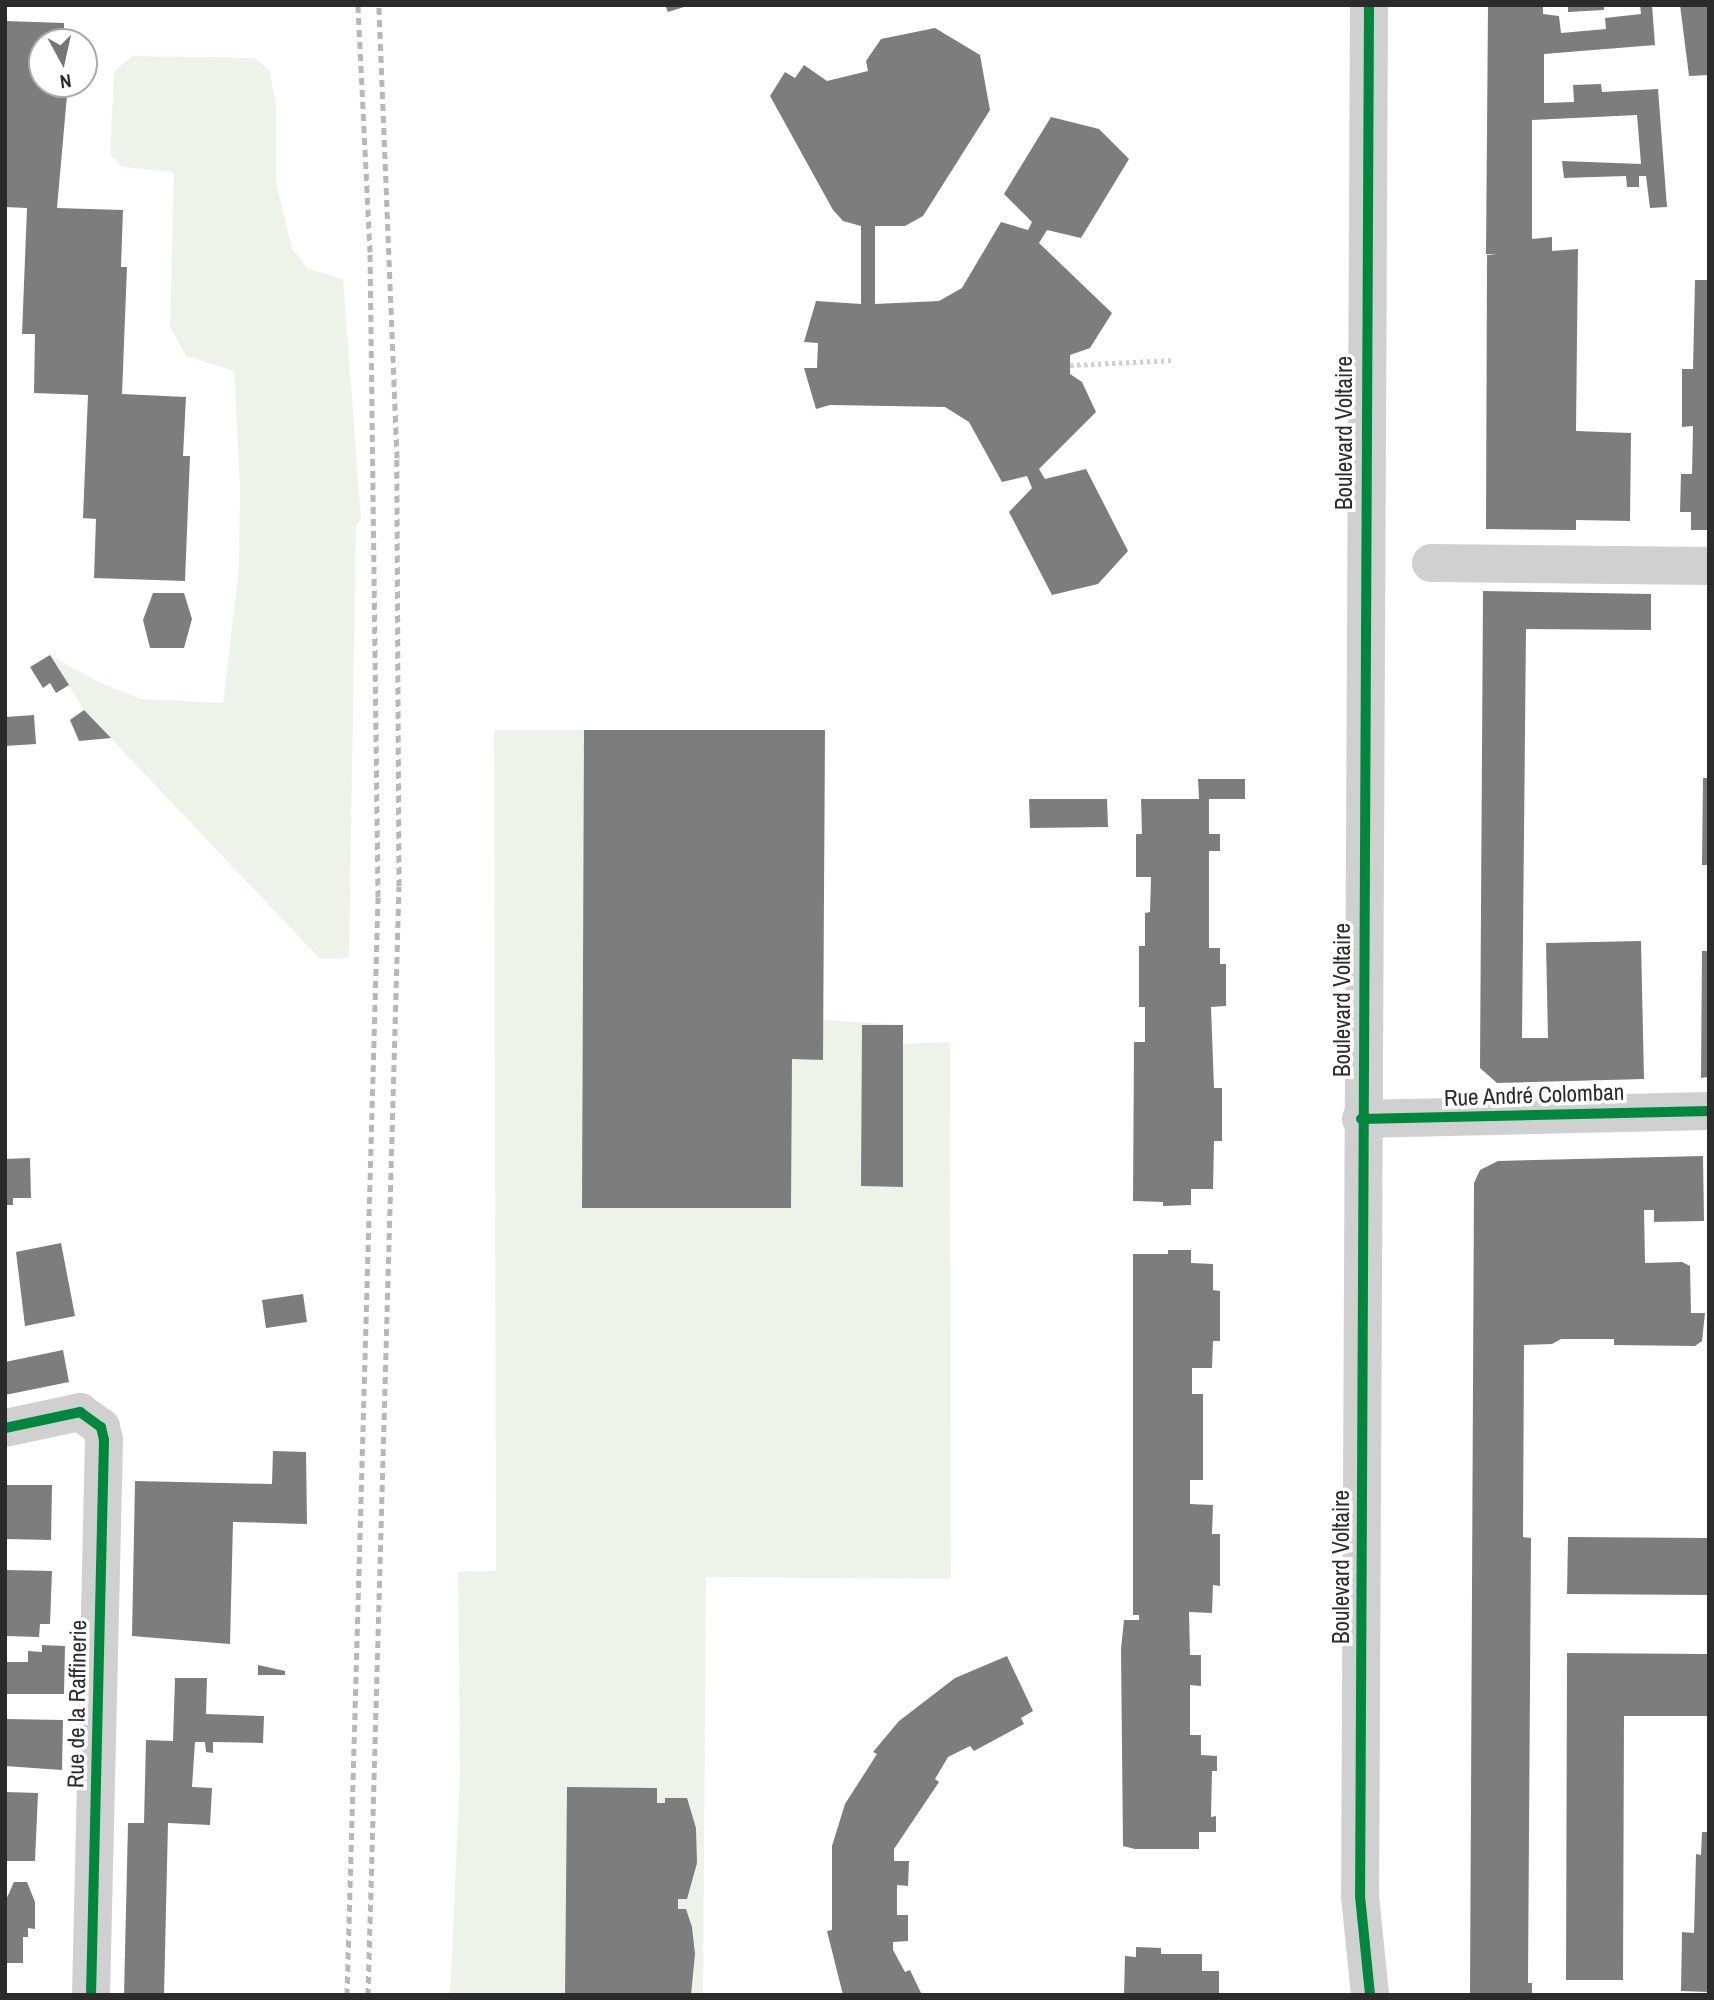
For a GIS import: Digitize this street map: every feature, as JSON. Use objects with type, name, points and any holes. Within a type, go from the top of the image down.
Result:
[{"type":"street","name":"Boulevard Voltaire","points":[[1369,5],[1361,1119],[1360,1924],[1370,1995]]},
{"type":"street","points":[[1431,563],[1709,566]]},
{"type":"street","name":"Rue André Colomban","points":[[1361,1119],[1709,1111]]},
{"type":"street","name":"Rue de la Raffinerie","points":[[5,1428],[80,1412],[101,1427],[104,1440],[91,1995]]},
{"type":"street","name":"Boulevard Voltaire","points":[[1343,1995],[1360,1924]]},
{"type":"path","points":[[1070,365],[1175,360]]},
{"type":"shaded area","points":[[132,56],[255,58],[270,71],[276,106],[276,183],[292,248],[308,269],[343,279],[361,519],[356,525],[349,958],[320,959],[84,710],[50,655],[101,683],[141,699],[223,703],[239,568],[240,486],[234,371],[186,356],[170,326],[174,172],[122,167],[110,154],[114,72]]},
{"type":"shaded area","points":[[494,730],[825,730],[823,1020],[903,1025],[903,1044],[950,1042],[951,1579],[706,1577],[703,1995],[450,1995],[460,1773],[458,1572],[496,1571]]},
{"type":"building","points":[[665,5],[687,5],[687,6],[668,12]]},
{"type":"building","points":[[1488,5],[1543,5],[1543,14],[1559,16],[1561,33],[1606,29],[1605,18],[1641,14],[1640,5],[1652,5],[1655,45],[1544,54],[1544,103],[1574,102],[1573,85],[1601,84],[1602,92],[1658,89],[1667,207],[1650,208],[1646,176],[1639,176],[1639,187],[1627,187],[1626,176],[1564,178],[1562,161],[1641,164],[1637,115],[1532,120],[1532,239],[1552,237],[1552,251],[1578,249],[1576,431],[1631,433],[1630,521],[1576,520],[1576,530],[1486,529],[1487,255],[1497,254],[1486,254]]},
{"type":"building","points":[[1568,5],[1604,5],[1604,10],[1568,12]]},
{"type":"building","points":[[1680,5],[1709,5],[1709,75],[1689,76]]},
{"type":"building","points":[[5,21],[64,23],[64,28],[28,28],[28,98],[67,98],[57,208],[123,210],[121,267],[127,267],[122,394],[186,397],[183,456],[190,456],[185,581],[94,578],[96,519],[83,518],[88,395],[34,393],[35,334],[22,334],[27,208],[5,207]]},
{"type":"building","points":[[935,28],[980,55],[990,110],[923,216],[905,226],[875,226],[875,304],[939,301],[962,288],[1001,222],[1028,230],[1032,222],[1004,194],[1051,117],[1099,129],[1129,159],[1081,238],[1047,230],[1039,243],[1112,313],[1090,348],[1070,355],[1070,374],[1082,382],[1096,412],[1039,469],[1045,479],[1086,469],[1128,551],[1098,584],[1052,595],[1009,512],[1032,488],[1027,476],[1002,482],[969,422],[945,407],[830,405],[816,409],[804,368],[817,368],[818,343],[804,342],[816,301],[861,304],[861,226],[843,221],[833,210],[770,96],[785,72],[795,78],[804,65],[827,81],[868,71],[866,61],[881,39]]},
{"type":"building","points":[[1695,280],[1709,280],[1709,530],[1691,530],[1691,512],[1680,512],[1681,474],[1692,474],[1693,426],[1682,427],[1682,369],[1693,369]]},
{"type":"building","points":[[1483,591],[1651,594],[1651,630],[1526,629],[1522,1038],[1548,1038],[1546,943],[1641,941],[1644,1079],[1497,1083],[1480,1068]]},
{"type":"building","points":[[153,593],[184,593],[192,619],[184,648],[150,648],[143,620]]},
{"type":"building","points":[[50,655],[69,685],[56,693],[50,683],[43,688],[30,667]]},
{"type":"building","points":[[84,710],[111,738],[79,741],[70,720]]},
{"type":"building","points":[[34,715],[36,744],[5,746],[5,717]]},
{"type":"building","points":[[584,730],[825,730],[823,1060],[792,1059],[791,1208],[582,1208]]},
{"type":"building","points":[[1703,778],[1709,778],[1709,865],[1702,865]]},
{"type":"building","points":[[1198,779],[1245,779],[1245,799],[1209,799],[1209,834],[1220,834],[1220,851],[1209,851],[1209,948],[1220,948],[1220,964],[1226,964],[1226,1006],[1211,1007],[1214,1088],[1222,1088],[1222,1141],[1214,1141],[1213,1189],[1191,1189],[1191,1205],[1163,1206],[1163,1202],[1133,1201],[1134,1042],[1145,1042],[1145,1007],[1139,1007],[1139,946],[1145,946],[1145,913],[1150,912],[1151,877],[1136,877],[1136,834],[1142,834],[1141,799],[1199,799]]},
{"type":"building","points":[[1029,799],[1107,799],[1108,827],[1030,828]]},
{"type":"building","points":[[1702,951],[1709,951],[1709,1077],[1701,1078]]},
{"type":"building","points":[[862,1025],[903,1025],[903,1187],[861,1186]]},
{"type":"building","points":[[1703,1156],[1704,1221],[1654,1222],[1654,1210],[1644,1210],[1645,1263],[1682,1262],[1690,1266],[1691,1313],[1705,1313],[1702,1341],[1695,1346],[1614,1345],[1614,1339],[1561,1339],[1552,1344],[1524,1345],[1523,1537],[1531,1538],[1528,1983],[1532,1983],[1532,1995],[1470,1995],[1474,1183],[1480,1170],[1498,1161]]},
{"type":"building","points":[[30,1158],[31,1198],[13,1198],[13,1205],[5,1205],[5,1159]]},
{"type":"building","points":[[61,1243],[75,1316],[25,1326],[16,1252]]},
{"type":"building","points":[[1168,1250],[1191,1250],[1191,1263],[1213,1264],[1213,1290],[1220,1291],[1220,1341],[1213,1341],[1212,1368],[1192,1368],[1192,1394],[1203,1394],[1203,1480],[1190,1480],[1190,1504],[1213,1505],[1212,1534],[1220,1534],[1220,1586],[1213,1585],[1212,1613],[1189,1612],[1190,1655],[1201,1655],[1201,1686],[1190,1685],[1190,1735],[1201,1735],[1201,1755],[1217,1756],[1217,1771],[1212,1771],[1211,1817],[1216,1816],[1216,1832],[1199,1832],[1199,1849],[1135,1849],[1123,1846],[1121,1649],[1124,1620],[1139,1620],[1139,1615],[1133,1615],[1133,1254],[1168,1254]]},
{"type":"building","points":[[303,1294],[307,1322],[266,1328],[262,1300]]},
{"type":"building","points":[[63,1350],[69,1382],[5,1395],[5,1362]]},
{"type":"building","points":[[273,1451],[306,1452],[307,1524],[233,1522],[230,1644],[132,1636],[135,1481],[272,1484]]},
{"type":"building","points":[[7,1485],[52,1485],[51,1540],[6,1539]]},
{"type":"building","points":[[1568,1537],[1709,1538],[1709,1595],[1567,1594]]},
{"type":"building","points":[[7,1570],[52,1571],[50,1624],[40,1624],[39,1637],[7,1636]]},
{"type":"building","points":[[42,1645],[65,1646],[64,1694],[5,1694],[5,1662],[28,1662],[28,1651],[42,1652]]},
{"type":"building","points":[[1567,1653],[1709,1654],[1709,1716],[1624,1716],[1623,1980],[1566,1980]]},
{"type":"building","points":[[1007,1656],[1033,1711],[1021,1718],[1024,1724],[974,1751],[970,1746],[948,1757],[935,1779],[939,1782],[894,1849],[894,1861],[909,1861],[908,1886],[897,1885],[897,1915],[908,1915],[908,1941],[893,1942],[893,1950],[905,1972],[910,1970],[922,1995],[843,1995],[827,1931],[832,1930],[832,1846],[845,1804],[877,1754],[873,1752],[899,1721],[955,1678]]},
{"type":"building","points":[[258,1665],[285,1671],[285,1675],[258,1675]]},
{"type":"building","points":[[175,1678],[207,1678],[206,1714],[264,1716],[263,1743],[213,1742],[213,1753],[206,1752],[205,1742],[195,1742],[192,1787],[212,1788],[210,1825],[168,1823],[164,1995],[124,1995],[128,1823],[144,1823],[146,1740],[173,1741]]},
{"type":"building","points":[[5,1719],[63,1720],[62,1770],[5,1766]]},
{"type":"building","points":[[567,1787],[657,1788],[657,1803],[665,1803],[665,1798],[687,1798],[696,1828],[697,1863],[687,1899],[678,1899],[678,1909],[686,1909],[692,1927],[695,1954],[691,1995],[565,1995]]},
{"type":"building","points":[[5,1792],[38,1793],[35,1861],[5,1861]]},
{"type":"building","points":[[1702,1832],[1709,1832],[1709,1992],[1681,1991],[1682,1932],[1694,1933],[1696,1854],[1701,1855]]},
{"type":"building","points":[[14,1882],[27,1882],[35,1902],[35,1929],[28,1928],[28,1937],[23,1937],[23,1963],[5,1963],[5,1902]]},
{"type":"building","points":[[1136,1947],[1161,1948],[1161,1954],[1202,1954],[1202,1971],[1219,1971],[1219,1995],[1124,1995],[1125,1956],[1136,1957]]},
{"type":"railway","points":[[347,1995],[378,897],[370,252],[358,5]]},
{"type":"railway","points":[[368,1995],[399,886],[397,458],[379,5]]},
{"type":"cycle path","points":[[1369,5],[1360,1896],[1370,1995]]},
{"type":"cycle path","points":[[1361,1119],[1709,1111]]},
{"type":"cycle path","points":[[5,1428],[80,1412],[101,1427],[104,1440],[91,1995]]}]
